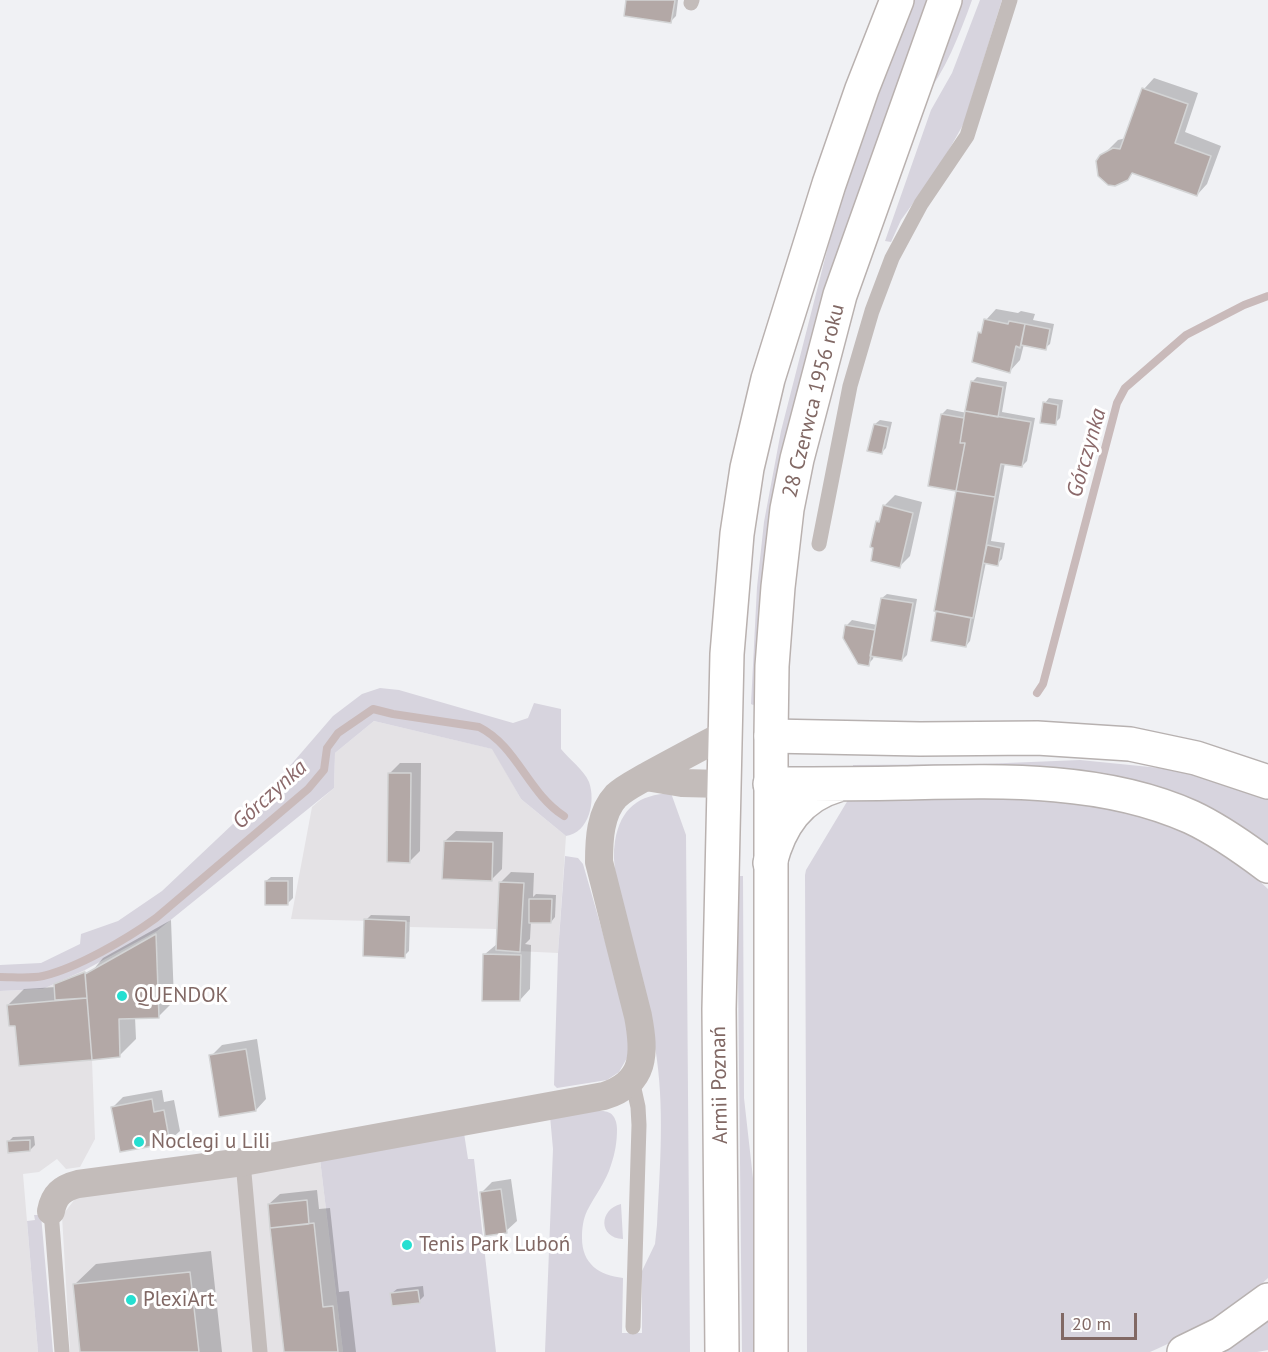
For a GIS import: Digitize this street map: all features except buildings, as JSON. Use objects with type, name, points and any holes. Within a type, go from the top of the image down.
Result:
[{"type":"main road","points":[[897,0],[862,89],[829,184],[756,424],[736,534],[729,615],[723,784],[997,782],[1070,787],[1140,800],[1188,816],[1235,842],[1268,866]]},
{"type":"main road","name":"28 Czerwca 1956 roku","points":[[770,863],[772,666],[787,509],[797,459],[840,295],[945,0]]},
{"type":"main road","points":[[724,735],[909,739],[1037,738],[1130,744],[1196,758],[1268,782]]},
{"type":"main road","name":"Armii Poznań","points":[[722,1352],[719,1009],[723,784]]},
{"type":"main road","points":[[771,1352],[770,863],[787,822],[801,805],[818,792],[843,784]]},
{"type":"main road","points":[[1184,1352],[1221,1334],[1268,1300]]},
{"type":"street","points":[[51,1211],[56,1196],[78,1184],[243,1162],[604,1096],[622,1089],[633,1080],[638,1070],[642,1058],[641,1036],[604,883],[599,843],[604,818],[616,796],[724,735]]},
{"type":"street","points":[[646,777],[682,783],[723,784]]},
{"type":"lane","points":[[819,544],[850,386],[872,311],[897,249],[921,204],[967,136],[1010,0]]},
{"type":"lane","points":[[633,1080],[639,1125],[633,1327]]},
{"type":"lane","points":[[243,1162],[260,1352]]},
{"type":"lane","points":[[51,1211],[62,1352]]},
{"type":"shaded area","points":[[912,0],[930,0],[814,331],[797,392],[788,433],[756,704],[753,705],[751,704],[757,587],[764,522],[781,431],[845,180]]},
{"type":"shaded area","points":[[959,0],[972,0],[945,65],[922,101]]},
{"type":"shaded area","points":[[980,0],[1002,0],[964,123],[940,166],[901,220],[891,242],[885,241],[931,110],[952,73]]},
{"type":"shaded area","points":[[380,688],[399,690],[513,723],[528,718],[534,703],[561,709],[561,749],[584,773],[591,790],[591,807],[585,823],[574,834],[566,836],[521,799],[492,749],[374,721],[335,753],[334,788],[157,931],[85,970],[43,989],[0,991],[0,965],[41,963],[80,944],[81,934],[118,921],[162,891],[270,789],[333,716],[362,694]]},
{"type":"shaded area","points":[[374,721],[493,749],[521,799],[566,836],[558,953],[496,950],[496,929],[410,927],[410,922],[291,919],[312,807],[334,788],[335,753]]},
{"type":"shaded area","points":[[1080,760],[1180,770],[1268,795],[1268,852],[1209,814],[853,774],[853,765],[982,764]]},
{"type":"shaded area","points":[[671,793],[686,835],[690,1352],[545,1352],[553,1149],[550,1116],[604,1111],[610,1113],[615,1120],[617,1134],[614,1156],[609,1171],[586,1214],[582,1231],[583,1247],[589,1261],[599,1271],[623,1278],[622,1333],[642,1333],[642,1271],[655,1244],[657,1225],[661,1136],[660,1091],[652,1030],[618,886],[614,850],[622,820],[633,805],[649,797]]},
{"type":"shaded area","points":[[851,795],[1016,797],[1072,803],[1126,813],[1178,829],[1225,854],[1268,889],[1268,1278],[1255,1290],[1212,1320],[1150,1352],[807,1352],[805,875]]},
{"type":"shaded area","points":[[565,856],[578,858],[583,864],[628,1021],[631,1051],[619,1072],[607,1080],[557,1088],[554,1085],[558,953]]},
{"type":"shaded area","points":[[737,876],[743,876],[744,1098],[755,1196],[757,1352],[742,1352]]},
{"type":"shaded area","points":[[85,970],[95,1139],[80,1167],[66,1169],[57,1159],[39,1172],[23,1174],[38,1352],[0,1352],[0,991],[43,989]]},
{"type":"shaded area","name":"Tenis Park Luboń","points":[[464,1133],[468,1159],[474,1159],[496,1352],[343,1352],[320,1159]]},
{"type":"shaded area","points":[[320,1159],[343,1352],[70,1352],[62,1216],[78,1195]]},
{"type":"shaded area","points":[[621,1204],[623,1239],[609,1234],[604,1223],[609,1211]]},
{"type":"shaded area","points":[[34,1215],[41,1215],[53,1352],[38,1352],[27,1221],[35,1220]]},
{"type":"shaded area","points":[[1268,1314],[1268,1350],[1212,1352]]},
{"type":"waterway","name":"Górczynka","points":[[1037,693],[1043,684],[1117,403],[1125,388],[1186,335],[1244,305],[1268,296]]},
{"type":"waterway","name":"Górczynka","points":[[0,977],[43,976],[71,967],[131,935],[156,918],[308,789],[324,770],[327,748],[338,733],[373,709],[479,727],[503,746],[541,795],[564,816]]},
{"type":"place","name":"QUENDOK","points":[[122,996]]},
{"type":"place","name":"Noclegi u Lili","points":[[139,1142]]},
{"type":"place","name":"Tenis Park Luboń","points":[[407,1245]]},
{"type":"place","name":"PlexiArt","points":[[131,1300]]}]
